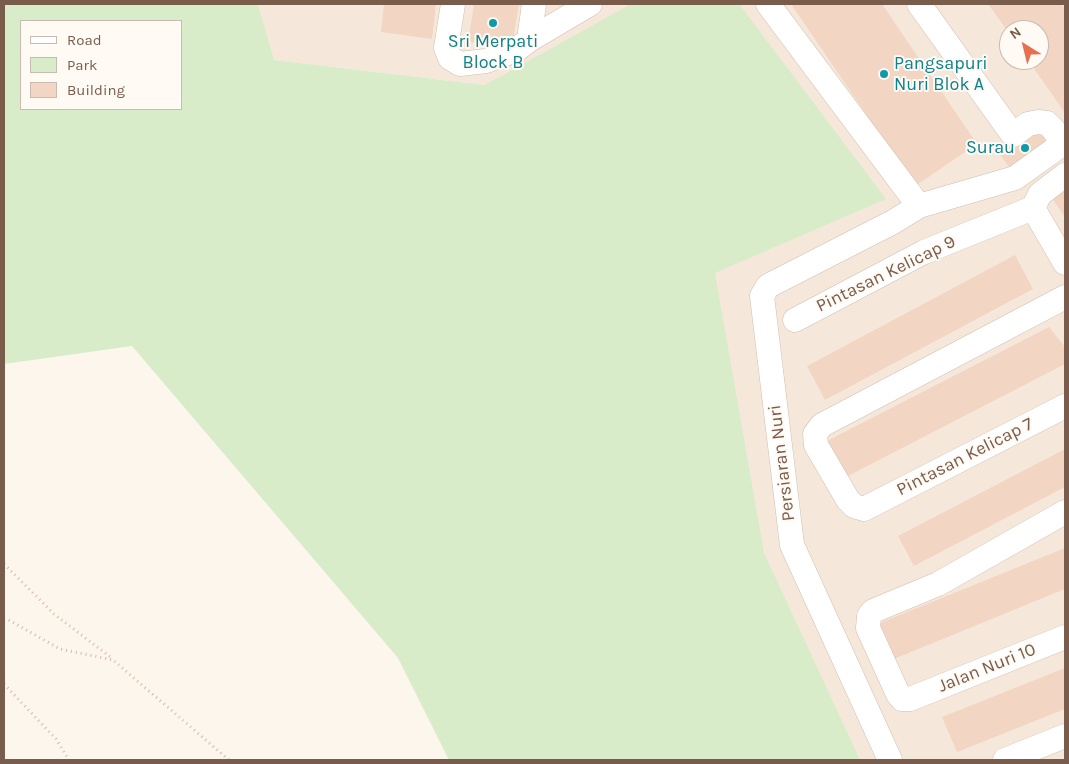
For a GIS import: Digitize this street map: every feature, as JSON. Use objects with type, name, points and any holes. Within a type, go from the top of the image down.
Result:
[{"type":"street","points":[[453,4],[446,48],[450,58],[460,64],[486,61],[516,50],[529,40],[590,4]]},
{"type":"street","points":[[529,40],[534,4]]},
{"type":"street","points":[[768,4],[919,206]]},
{"type":"street","points":[[919,4],[1013,135],[1028,124],[1047,123],[1064,143]]},
{"type":"street","name":"Persiaran Nuri","points":[[890,760],[792,545],[762,296],[768,286],[893,222],[919,206],[1015,178],[1064,143]]},
{"type":"street","points":[[1065,175],[1040,194],[1034,208],[1065,263]]},
{"type":"street","name":"Pintasan Kelicap 9","points":[[795,320],[924,252],[1034,208]]},
{"type":"street","name":"Pintasan Kelicap 7","points":[[1065,297],[822,425],[815,434],[816,445],[848,500],[854,506],[864,509],[1065,406]]},
{"type":"street","name":"Jalan Nuri 10","points":[[1065,512],[938,584],[873,612],[869,616],[868,628],[902,699],[910,699],[1065,637]]},
{"type":"street","points":[[1005,760],[1065,736]]},
{"type":"path","points":[[4,564],[54,614],[113,660],[229,760]]},
{"type":"path","points":[[4,619],[60,649],[113,660]]},
{"type":"path","points":[[4,684],[56,739],[69,760]]},
{"type":"shaded area","points":[[258,4],[1065,4],[1065,760],[593,760],[484,85],[273,60]]},
{"type":"green space","points":[[4,4],[258,4],[274,60],[485,85],[631,4],[739,4],[886,199],[715,273],[764,553],[860,760],[449,760],[398,658],[132,346],[4,364]]},
{"type":"building","points":[[384,4],[436,4],[432,39],[381,32]]},
{"type":"building","name":"Sri Merpati Block B","points":[[474,4],[519,4],[512,46],[468,42]]},
{"type":"building","name":"Pangsapuri Nuri Blok A","points":[[791,4],[882,4],[977,144],[915,186]]},
{"type":"building","points":[[988,4],[1062,4],[1065,9],[1065,113],[1035,70],[1049,70],[1049,20],[1000,20]]},
{"type":"building","name":"Surau","points":[[1038,123],[1052,143],[1013,172],[998,152]]},
{"type":"building","points":[[1065,182],[1065,217],[1049,194]]},
{"type":"building","points":[[1015,255],[1033,289],[825,400],[807,366]]},
{"type":"building","points":[[1049,327],[1065,347],[1065,364],[848,476],[823,443]]},
{"type":"building","points":[[1065,449],[1065,487],[914,566],[898,536]]},
{"type":"building","points":[[1065,548],[1065,589],[889,661],[875,625]]},
{"type":"building","points":[[1065,668],[1065,709],[957,752],[942,717]]},
{"type":"place","name":"Sri Merpati Block B","points":[[493,23]]},
{"type":"place","name":"Pangsapuri Nuri Blok A","points":[[884,74]]},
{"type":"place","name":"Surau","points":[[1025,148]]}]
